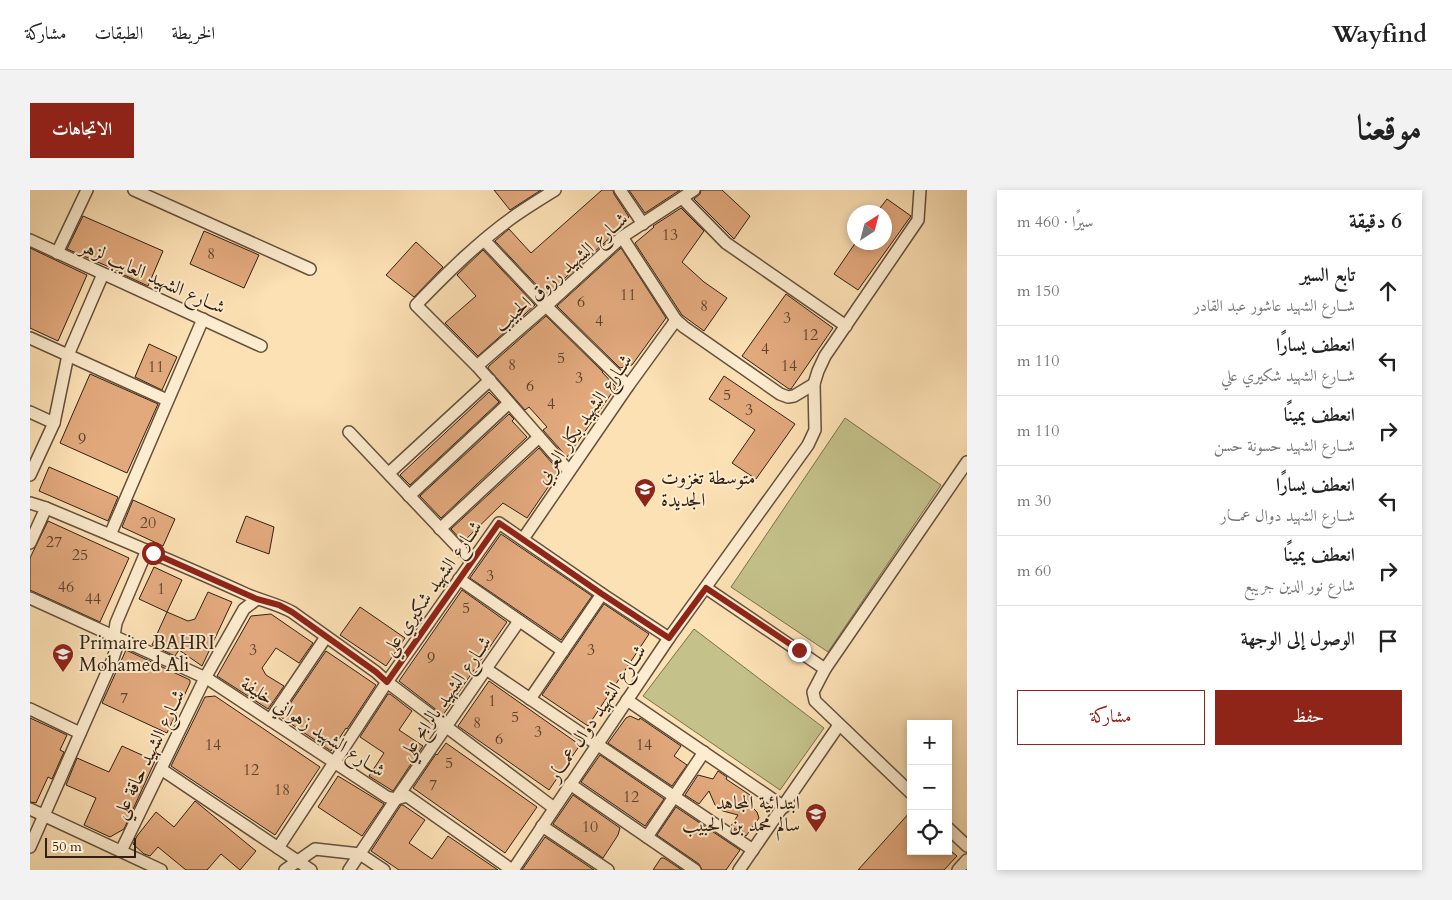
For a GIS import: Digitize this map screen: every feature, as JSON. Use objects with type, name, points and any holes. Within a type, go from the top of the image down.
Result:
[{"type":"street","points":[[58,253],[87,190]]},
{"type":"street","points":[[134,190],[310,269]]},
{"type":"street","points":[[555,190],[516,215],[484,240],[448,272],[416,306],[490,380],[569,471]]},
{"type":"street","points":[[620,190],[643,224]]},
{"type":"street","name":"شــارع الشهيد رزوق الحبيب","points":[[477,366],[622,237],[694,190]]},
{"type":"street","name":"شــارع الشهيد دوال عمـــار","points":[[513,870],[669,638],[808,445],[815,430],[814,384],[825,356],[918,220],[920,190]]},
{"type":"street","points":[[682,198],[726,243],[846,326]]},
{"type":"street","points":[[622,237],[676,320],[684,328],[780,394],[788,397],[794,396],[814,384]]},
{"type":"street","name":"شــارع الشهيد العايب لزهر","points":[[30,240],[261,346]]},
{"type":"street","points":[[484,240],[546,306],[628,386]]},
{"type":"street","points":[[30,475],[54,423],[68,355],[103,274]]},
{"type":"street","points":[[110,535],[203,319]]},
{"type":"street","name":"شــارع الشهيد بكار العربي","points":[[523,539],[628,386],[676,320]]},
{"type":"street","points":[[30,338],[167,400]]},
{"type":"street","points":[[389,473],[490,380]]},
{"type":"street","points":[[409,496],[509,403]]},
{"type":"street","points":[[30,412],[54,423]]},
{"type":"street","points":[[349,432],[472,561]]},
{"type":"street","points":[[440,529],[539,437]]},
{"type":"street","points":[[907,789],[815,702],[813,692],[825,669],[967,462]]},
{"type":"street","points":[[30,503],[147,550],[257,599],[279,605],[292,612],[376,672],[554,808]]},
{"type":"street","points":[[30,543],[46,508]]},
{"type":"street","name":"شــارع الشهيد شكيري علي","points":[[278,848],[387,682],[499,523],[523,539]]},
{"type":"street","points":[[523,539],[669,638]]},
{"type":"street","points":[[30,847],[112,661],[116,649],[114,636],[116,622],[147,550]]},
{"type":"street","points":[[459,579],[562,651]]},
{"type":"street","points":[[706,588],[825,669]]},
{"type":"street","points":[[530,699],[602,594]]},
{"type":"street","name":"شــارع الشهيد زهواني خليفة","points":[[30,598],[206,678],[387,798],[396,799],[407,796],[513,870]]},
{"type":"street","name":"شــارع الشهيد حاقة علي","points":[[121,851],[206,678],[244,609],[257,599]]},
{"type":"street","name":"شــارع الشهيد بالرابح علي","points":[[349,870],[519,621]]},
{"type":"street","points":[[270,720],[326,636]]},
{"type":"street","points":[[486,669],[753,850]]},
{"type":"street","points":[[628,700],[784,807]]},
{"type":"street","points":[[30,710],[80,733]]},
{"type":"street","points":[[739,870],[839,725]]},
{"type":"street","points":[[647,837],[704,752]]},
{"type":"street","points":[[161,769],[311,870]]},
{"type":"street","points":[[570,784],[695,870]]},
{"type":"street","points":[[30,809],[161,870]]},
{"type":"street","points":[[542,826],[608,870]]},
{"type":"street","points":[[952,832],[967,846]]},
{"type":"street","points":[[285,870],[315,849],[360,854],[384,870]]},
{"type":"street","points":[[958,870],[967,860]]},
{"type":"shaded area","points":[[845,418],[941,485],[828,652],[731,587]]},
{"type":"shaded area","points":[[694,629],[824,728],[780,790],[643,696]]},
{"type":"building","points":[[494,190],[541,190],[510,210]]},
{"type":"building","points":[[602,190],[613,190],[629,217],[612,233],[613,235],[546,295],[495,241],[509,229],[531,253]]},
{"type":"building","points":[[629,190],[680,190],[645,213]]},
{"type":"building","points":[[701,190],[722,190],[750,216],[734,239],[694,199],[700,194]]},
{"type":"building","points":[[887,199],[911,216],[892,243],[892,205],[882,205]]},
{"type":"building","points":[[681,208],[704,231],[682,262],[704,282],[727,298],[704,331],[682,315],[635,243],[653,226]]},
{"type":"building","points":[[83,216],[163,251],[148,286],[121,272],[67,249]]},
{"type":"building","points":[[204,231],[259,255],[244,288],[190,264]]},
{"type":"building","points":[[416,242],[443,267],[414,297],[386,275]]},
{"type":"building","points":[[30,248],[87,275],[58,341],[30,328]]},
{"type":"building","points":[[621,248],[666,318],[632,365],[620,368],[557,306]]},
{"type":"building","points":[[483,250],[535,305],[478,356],[445,323],[476,296],[457,275]]},
{"type":"building","points":[[850,250],[887,250],[858,290],[834,274]]},
{"type":"building","points":[[786,294],[833,328],[791,389],[742,356]]},
{"type":"building","points":[[546,316],[616,387],[567,457],[543,430],[547,427],[529,407],[525,410],[488,368]]},
{"type":"building","points":[[149,344],[177,357],[162,390],[135,377]]},
{"type":"building","points":[[90,374],[158,404],[127,473],[60,443]]},
{"type":"building","points":[[724,376],[795,424],[756,479],[732,463],[755,430],[709,399]]},
{"type":"building","points":[[489,392],[499,402],[410,485],[400,475]]},
{"type":"building","points":[[509,414],[514,419],[512,421],[527,437],[441,518],[420,496]]},
{"type":"building","points":[[539,448],[559,471],[527,518],[503,503],[463,542],[451,529]]},
{"type":"building","points":[[49,467],[118,497],[108,521],[39,491]]},
{"type":"building","points":[[133,500],[175,519],[163,546],[122,527]]},
{"type":"building","points":[[246,516],[274,527],[269,554],[236,542]]},
{"type":"building","points":[[48,521],[129,558],[100,622],[30,590],[30,558]]},
{"type":"building","points":[[501,534],[592,596],[561,640],[470,578]]},
{"type":"building","points":[[154,567],[182,580],[167,612],[139,599]]},
{"type":"building","points":[[462,590],[507,622],[443,715],[399,681]]},
{"type":"building","points":[[208,592],[232,602],[202,666],[179,650],[175,656],[152,645],[167,612],[188,621],[195,619]]},
{"type":"building","points":[[604,604],[649,634],[588,726],[542,695]]},
{"type":"building","points":[[360,607],[405,638],[386,666],[340,635]]},
{"type":"building","points":[[271,614],[313,643],[299,663],[276,648],[262,668],[266,675],[284,686],[268,709],[217,676],[251,616]]},
{"type":"building","points":[[126,650],[190,680],[167,733],[102,703]]},
{"type":"building","points":[[326,651],[376,685],[331,751],[281,717]]},
{"type":"building","points":[[489,681],[580,745],[549,790],[458,726]]},
{"type":"building","points":[[388,694],[412,711],[399,730],[423,746],[393,791],[369,776],[384,753],[360,737]]},
{"type":"building","points":[[215,696],[320,767],[275,835],[171,766],[205,697]]},
{"type":"building","points":[[630,716],[639,720],[640,718],[681,746],[674,756],[687,765],[672,786],[608,743],[626,718]]},
{"type":"building","points":[[30,718],[67,735],[60,750],[64,752],[52,779],[48,777],[36,803],[30,802]]},
{"type":"building","points":[[446,743],[537,807],[505,853],[413,788],[436,754]]},
{"type":"building","points":[[122,746],[155,761],[124,829],[110,837],[84,825],[96,798],[66,785],[77,758],[109,772]]},
{"type":"building","points":[[600,755],[664,799],[645,826],[581,782]]},
{"type":"building","points":[[718,771],[727,777],[726,779],[750,795],[749,804],[757,812],[759,818],[746,836],[731,826],[738,815],[723,811],[715,805],[709,791],[699,804],[685,795],[698,775],[713,779]]},
{"type":"building","points":[[338,776],[384,804],[362,836],[318,807]]},
{"type":"building","points":[[573,795],[620,828],[618,835],[603,858],[553,824]]},
{"type":"building","points":[[195,801],[256,851],[240,870],[221,854],[207,870],[186,870],[158,847],[150,856],[144,854],[133,844],[156,812],[174,827]]},
{"type":"building","points":[[401,805],[425,820],[409,843],[432,859],[448,836],[498,870],[399,870],[371,851]]},
{"type":"building","points":[[676,807],[740,850],[726,870],[702,870],[699,864],[657,835]]},
{"type":"building","points":[[907,815],[907,855],[952,855],[952,852],[957,856],[944,870],[858,870]]},
{"type":"building","points":[[545,837],[594,870],[522,870]]},
{"type":"building","points":[[661,858],[664,858],[682,870],[653,870]]},
{"type":"place","name":"متوسطة تغزوت الجديدة","points":[[645,508]]},
{"type":"place","name":"Primaire BAHRI Mohamed Ali","points":[[63,673]]},
{"type":"place","name":"ابتدائية المجاهد سالم محمد بن الحبيب","points":[[816,833]]},
{"type":"route","points":[[153,553],[257,599],[279,605],[292,612],[376,672],[387,682],[499,523],[669,638],[706,588],[799,650]]}]
